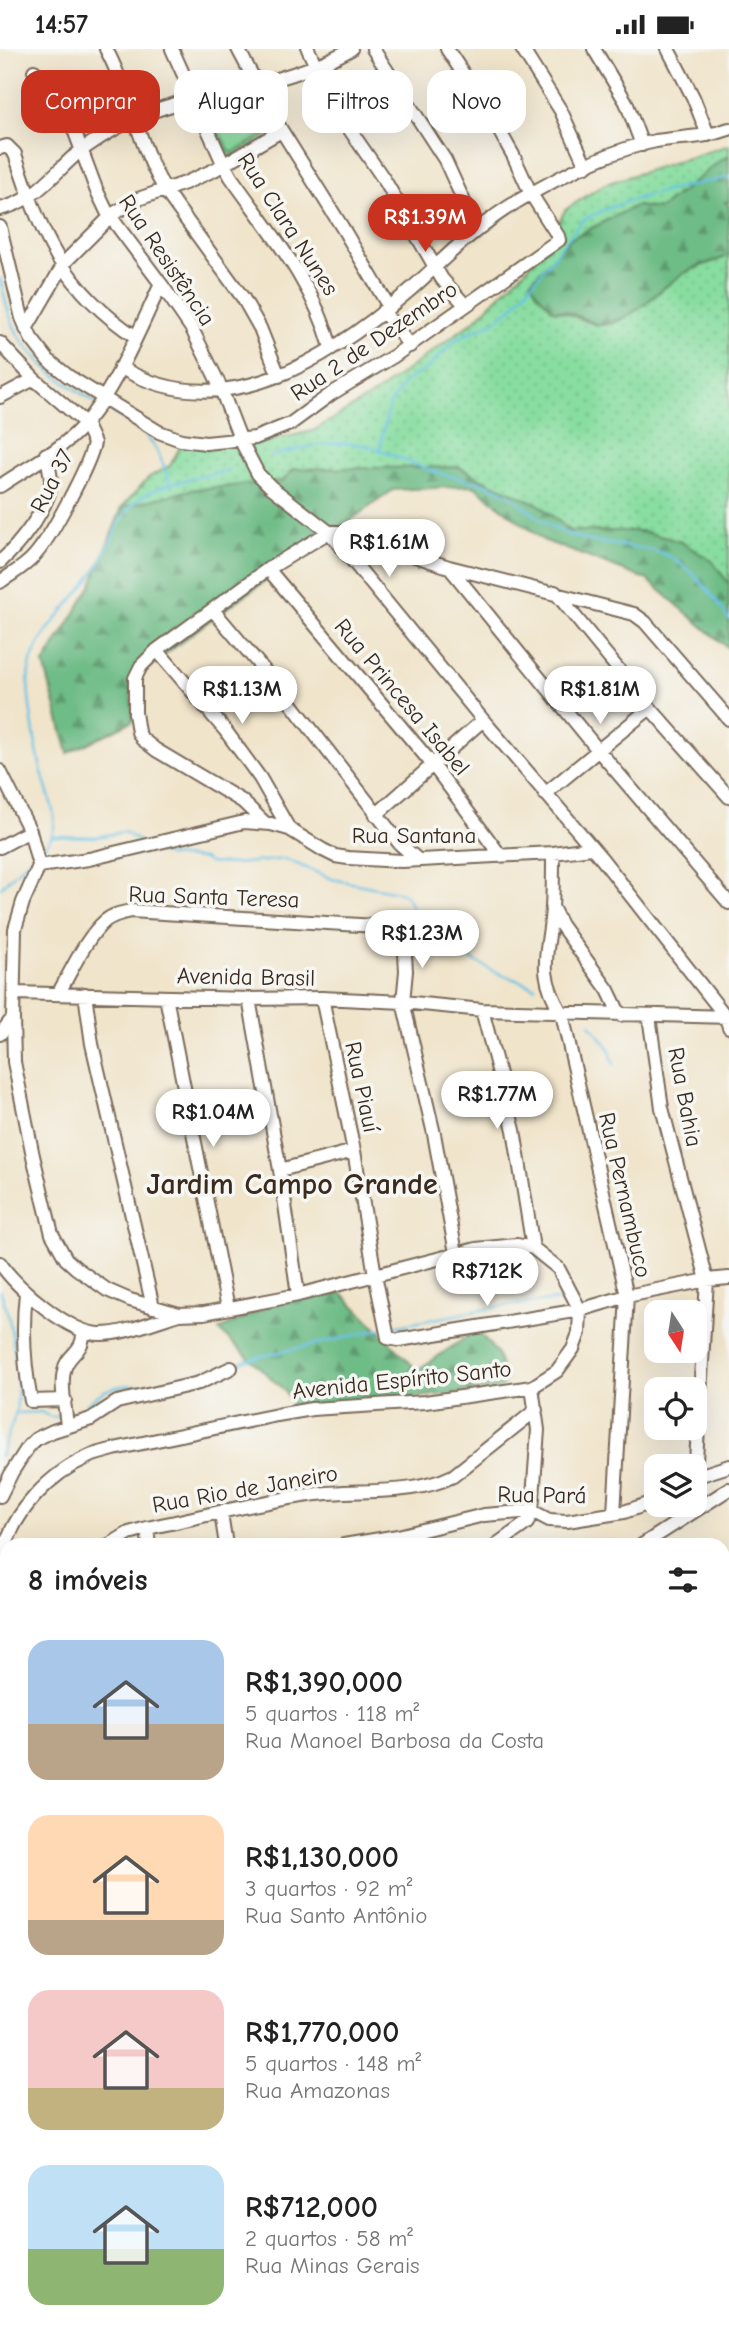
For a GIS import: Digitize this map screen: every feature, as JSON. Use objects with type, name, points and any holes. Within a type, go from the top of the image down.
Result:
[{"type":"street","points":[[106,49],[115,70]]},
{"type":"street","name":"Rua Clara Nunes","points":[[172,49],[181,70]]},
{"type":"street","points":[[238,49],[248,70]]},
{"type":"street","points":[[308,49],[335,108],[385,181],[446,285],[465,305]]},
{"type":"street","points":[[288,74],[351,49]]},
{"type":"street","points":[[373,49],[445,160],[477,230]]},
{"type":"street","points":[[447,49],[503,135],[531,194]]},
{"type":"street","points":[[522,49],[561,111],[586,166]]},
{"type":"street","points":[[594,49],[626,102],[642,145]]},
{"type":"street","points":[[668,49],[693,97],[708,135]]},
{"type":"street","points":[[120,367],[136,377],[188,391],[222,391],[250,386],[279,376],[331,347],[386,309],[477,230],[531,194],[586,166],[642,145],[708,135],[729,129]]},
{"type":"street","name":"Rua Resistência","points":[[75,133],[101,201],[192,329],[258,474],[329,532]]},
{"type":"street","points":[[0,209],[29,197],[82,151],[108,133]]},
{"type":"street","points":[[141,133],[166,190],[243,297],[268,346],[279,376]]},
{"type":"street","name":"Rua Clara Nunes","points":[[209,133],[224,165],[304,282],[321,316],[331,347]]},
{"type":"street","points":[[26,329],[62,266],[110,216],[128,204],[186,183],[224,165],[278,133]]},
{"type":"street","points":[[282,133],[349,238],[386,309],[410,345]]},
{"type":"street","points":[[0,148],[7,146],[15,154],[41,229],[62,266],[98,308],[136,337]]},
{"type":"street","name":"Rua 2 de Dezembro","points":[[0,227],[19,308],[26,329],[41,353],[57,369],[102,398],[170,436],[206,443],[241,440],[285,427],[331,394],[410,345],[559,240],[531,194]]},
{"type":"street","points":[[0,486],[75,434],[85,423],[120,367],[161,283]]},
{"type":"street","points":[[0,343],[34,379],[85,423]]},
{"type":"street","points":[[0,397],[34,379]]},
{"type":"street","name":"Rua 37","points":[[0,582],[37,554],[68,500],[94,443],[85,423]]},
{"type":"street","points":[[0,562],[24,535],[46,501],[51,483],[46,454]]},
{"type":"street","points":[[329,532],[592,848],[728,1020]]},
{"type":"street","points":[[265,823],[242,801],[142,739],[135,713],[135,678],[141,666],[158,650],[268,569],[329,532],[341,532],[449,567],[626,610],[640,617],[729,719]]},
{"type":"street","points":[[449,567],[598,750],[729,903]]},
{"type":"street","name":"Rua Princesa Isabel","points":[[268,569],[433,765],[500,855]]},
{"type":"street","points":[[554,592],[650,708],[729,797]]},
{"type":"street","points":[[213,610],[280,689],[376,815],[400,844],[418,860]]},
{"type":"street","points":[[158,650],[225,730],[260,778],[289,829]]},
{"type":"street","points":[[545,793],[650,708]]},
{"type":"street","points":[[376,815],[483,720]]},
{"type":"street","points":[[0,771],[30,831],[40,866],[16,922],[14,1062],[52,1234],[66,1259],[90,1279],[130,1300],[179,1314]]},
{"type":"street","name":"Rua Santana","points":[[40,866],[89,859],[243,823],[265,823],[289,829],[335,856],[360,859],[418,860],[553,853],[592,848]]},
{"type":"street","points":[[0,847],[30,831]]},
{"type":"street","name":"Rua Pernambuco","points":[[553,853],[552,907],[544,969],[549,993],[562,1014],[627,1296],[614,1513]]},
{"type":"street","points":[[552,907],[561,925],[608,990],[620,1015]]},
{"type":"street","name":"Rua Santa Teresa","points":[[58,994],[96,930],[117,914],[131,911],[398,929],[404,937],[406,971],[403,1002]]},
{"type":"street","name":"Avenida Brasil","points":[[14,993],[249,999],[322,998],[482,1010],[728,1020]]},
{"type":"street","points":[[85,994],[92,1044],[153,1307]]},
{"type":"street","points":[[166,997],[228,1308]]},
{"type":"street","name":"Rua Piauí","points":[[322,998],[354,1151],[385,1333],[391,1339],[399,1340],[580,1310]]},
{"type":"street","points":[[249,999],[280,1170],[298,1295]]},
{"type":"street","points":[[403,1002],[434,1134],[456,1254]]},
{"type":"street","points":[[482,1010],[514,1129],[533,1248]]},
{"type":"street","name":"Rua Bahia","points":[[649,1016],[662,1108],[707,1280],[696,1454]]},
{"type":"street","points":[[0,1034],[13,1018]]},
{"type":"street","points":[[280,1170],[354,1151]]},
{"type":"street","points":[[0,1263],[11,1279],[26,1293],[83,1332],[99,1334],[179,1314],[204,1313],[298,1295],[495,1246],[517,1245],[533,1248],[558,1268],[580,1310],[627,1296],[729,1278]]},
{"type":"street","points":[[26,1293],[26,1374],[32,1401],[65,1400]]},
{"type":"street","name":"Avenida Espírito Santo","points":[[10,1538],[31,1501],[50,1481],[89,1456],[312,1409],[425,1402],[532,1387],[557,1371],[573,1349],[579,1333],[580,1310]]},
{"type":"street","points":[[67,1427],[64,1370],[81,1346],[83,1332]]},
{"type":"street","points":[[0,1496],[12,1472],[36,1439],[91,1419],[117,1402],[200,1383],[231,1368]]},
{"type":"street","points":[[506,1538],[527,1523],[532,1511],[537,1448],[536,1410],[532,1387]]},
{"type":"street","name":"Rua Rio de Janeiro","points":[[121,1538],[147,1528],[320,1493],[415,1488],[438,1483],[453,1476],[536,1410]]},
{"type":"street","points":[[707,1473],[729,1466]]},
{"type":"street","points":[[653,1538],[729,1489]]},
{"type":"street","name":"Rua Pará","points":[[386,1538],[484,1515],[532,1511],[549,1520],[567,1521],[644,1504]]},
{"type":"street","points":[[221,1513],[225,1538]]},
{"type":"street","points":[[147,1528],[148,1538]]},
{"type":"green space","points":[[216,133],[273,133],[229,158]]},
{"type":"green space","points":[[219,133],[267,133],[231,153]]},
{"type":"green space","points":[[729,145],[729,156],[660,209],[635,206],[570,239],[531,281],[553,310],[595,324],[611,324],[633,313],[683,274],[729,255],[729,584],[712,561],[600,532],[570,531],[538,504],[459,467],[191,490],[122,507],[149,477],[170,466],[181,445],[255,444],[313,431],[377,392],[475,320],[546,249],[565,210],[605,184]]},
{"type":"green space","points":[[729,156],[729,202],[725,202],[729,206],[729,255],[683,274],[622,319],[599,325],[565,311],[553,310],[537,293],[531,281],[570,239],[635,206],[660,209]]},
{"type":"green space","points":[[459,467],[538,504],[570,531],[642,531],[681,542],[712,561],[729,584],[729,649],[648,580],[543,540],[474,486],[393,490],[202,626],[130,682],[133,721],[68,753],[44,664],[92,584],[122,507],[191,490],[282,481],[294,469]]},
{"type":"green space","points":[[342,1293],[417,1370],[477,1330],[496,1352],[506,1380],[501,1388],[295,1410],[285,1391],[219,1330],[278,1302]]},
{"type":"waterway","points":[[379,450],[389,406],[405,382],[426,369],[458,338],[493,322],[513,307],[582,221],[633,200],[729,177]]},
{"type":"waterway","points":[[0,279],[13,323],[26,347],[54,374],[97,403]]},
{"type":"waterway","points":[[103,406],[147,437],[159,456],[171,485]]},
{"type":"waterway","points":[[272,456],[322,445],[359,444],[436,472],[486,484],[509,495],[543,522],[566,533],[591,541],[662,553],[672,558],[700,581],[729,619]]},
{"type":"waterway","points":[[40,850],[51,838],[54,822],[32,722],[29,692],[29,670],[39,643],[86,584],[100,563],[120,522],[134,503],[163,486],[229,470]]},
{"type":"waterway","points":[[52,836],[95,837],[124,832],[140,842]]},
{"type":"waterway","points":[[152,849],[168,856],[204,859],[209,863],[235,864],[285,859],[332,879],[402,893],[408,899],[416,917],[462,954],[495,972],[535,987]]},
{"type":"waterway","points":[[0,888],[33,856]]},
{"type":"waterway","points":[[590,1024],[609,1048],[614,1064]]},
{"type":"waterway","points":[[0,1291],[12,1334],[17,1387],[15,1415],[0,1456]]},
{"type":"waterway","points":[[392,1327],[497,1307],[568,1299]]},
{"type":"waterway","points":[[235,1364],[382,1329]]},
{"type":"waterway","points":[[70,1415],[111,1388],[125,1385],[155,1387]]},
{"type":"waterway","points":[[16,1413],[41,1412],[51,1417],[63,1417]]},
{"type":"district","name":"Jardim Campo Grande","points":[[292,1184]]}]
